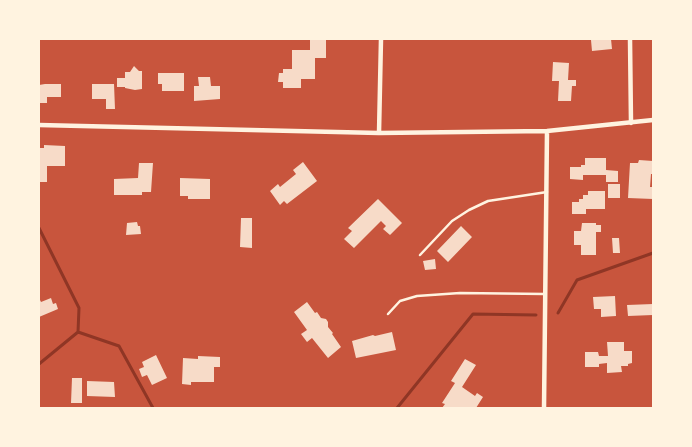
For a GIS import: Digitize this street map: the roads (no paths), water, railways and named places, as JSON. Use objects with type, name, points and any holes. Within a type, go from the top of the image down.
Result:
[{"type":"street","points":[[379,133],[381,39]]},
{"type":"street","points":[[630,39],[631,123]]},
{"type":"street","points":[[39,125],[379,133],[547,131],[653,120]]},
{"type":"street","points":[[544,408],[547,131]]},
{"type":"lane","points":[[420,255],[452,221],[469,210],[488,201],[546,192]]},
{"type":"lane","points":[[388,314],[400,301],[417,296],[460,293],[545,294]]},
{"type":"waterway","points":[[39,228],[79,308],[78,332]]},
{"type":"waterway","points":[[558,313],[577,280],[653,253]]},
{"type":"waterway","points":[[397,408],[473,314],[536,315]]},
{"type":"waterway","points":[[39,364],[78,332],[119,346],[153,408]]}]
